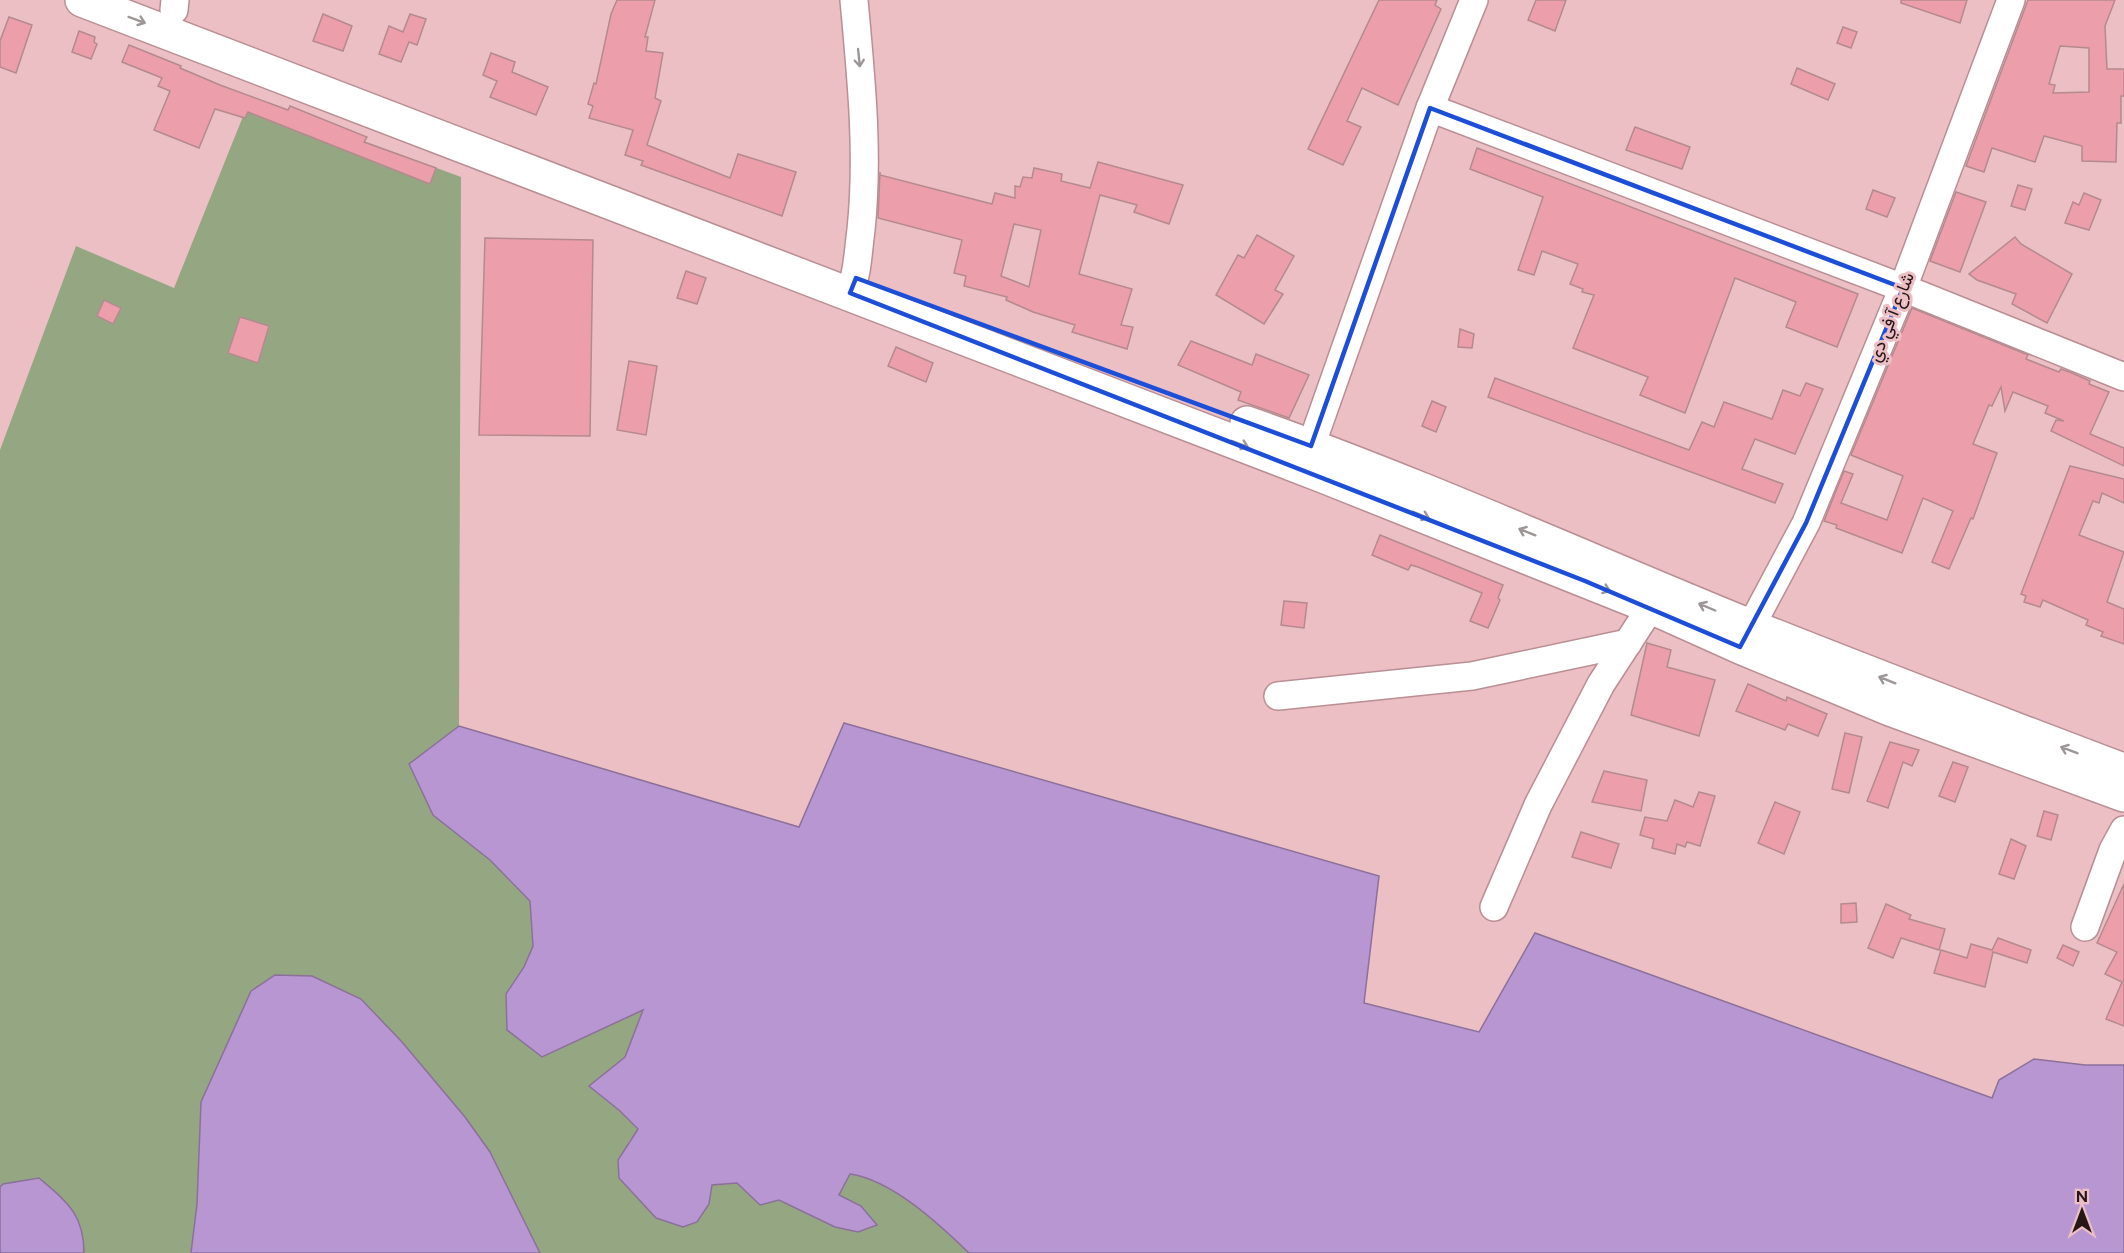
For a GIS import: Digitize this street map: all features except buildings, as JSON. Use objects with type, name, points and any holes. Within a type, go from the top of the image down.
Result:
[{"type":"main road","points":[[82,0],[853,285],[1311,446],[1574,551],[1890,710],[2124,795]]},
{"type":"main road","points":[[166,3],[853,285],[1651,607],[1744,636],[2124,771]]},
{"type":"street","points":[[853,285],[864,194],[865,120],[854,0]]},
{"type":"street","points":[[1311,446],[1430,108],[1473,0]]},
{"type":"street","name":"شارع آ في دي","points":[[1744,636],[1806,524],[1903,288],[2011,0]]},
{"type":"street","points":[[1430,108],[1903,288],[2124,377]]},
{"type":"street","points":[[1494,907],[1538,805],[1601,684],[1651,607]]},
{"type":"street","points":[[1278,696],[1472,676],[1628,643]]},
{"type":"street","points":[[2085,927],[2113,850],[2124,830]]},
{"type":"highlighted area","points":[[1430,108],[1903,288],[1806,523],[1740,647],[1585,581],[850,293],[856,278],[1311,446]]},
{"type":"green space","points":[[250,99],[461,177],[459,726],[409,764],[433,815],[490,860],[530,901],[533,946],[524,967],[506,994],[542,1057],[643,1009],[625,1057],[589,1086],[620,1111],[638,1130],[629,1141],[619,1178],[636,1195],[709,1204],[711,1185],[737,1183],[760,1205],[779,1200],[835,1227],[861,1206],[838,1195],[850,1174],[882,1185],[914,1204],[969,1253],[0,1253],[0,450],[76,246],[174,288]]},
{"type":"shaded area","points":[[844,723],[1379,876],[1364,1003],[1479,1032],[1535,933],[1992,1098],[1999,1080],[2034,1059],[2085,1065],[2124,1065],[2124,1253],[969,1253],[944,1229],[898,1194],[866,1178],[850,1174],[839,1195],[861,1206],[877,1225],[858,1232],[835,1227],[779,1200],[760,1205],[737,1183],[712,1185],[709,1204],[697,1222],[683,1227],[656,1218],[619,1178],[618,1160],[638,1129],[589,1086],[625,1057],[643,1010],[542,1057],[507,1030],[506,994],[524,967],[533,946],[530,901],[490,860],[433,815],[409,764],[459,726],[799,827]]},
{"type":"shaded area","points":[[275,975],[312,976],[361,999],[402,1042],[465,1117],[490,1152],[540,1253],[191,1253],[197,1204],[201,1102],[251,991]]},
{"type":"shaded area","points":[[39,1178],[66,1202],[77,1218],[81,1228],[84,1253],[0,1253],[0,1187],[3,1184]]}]
